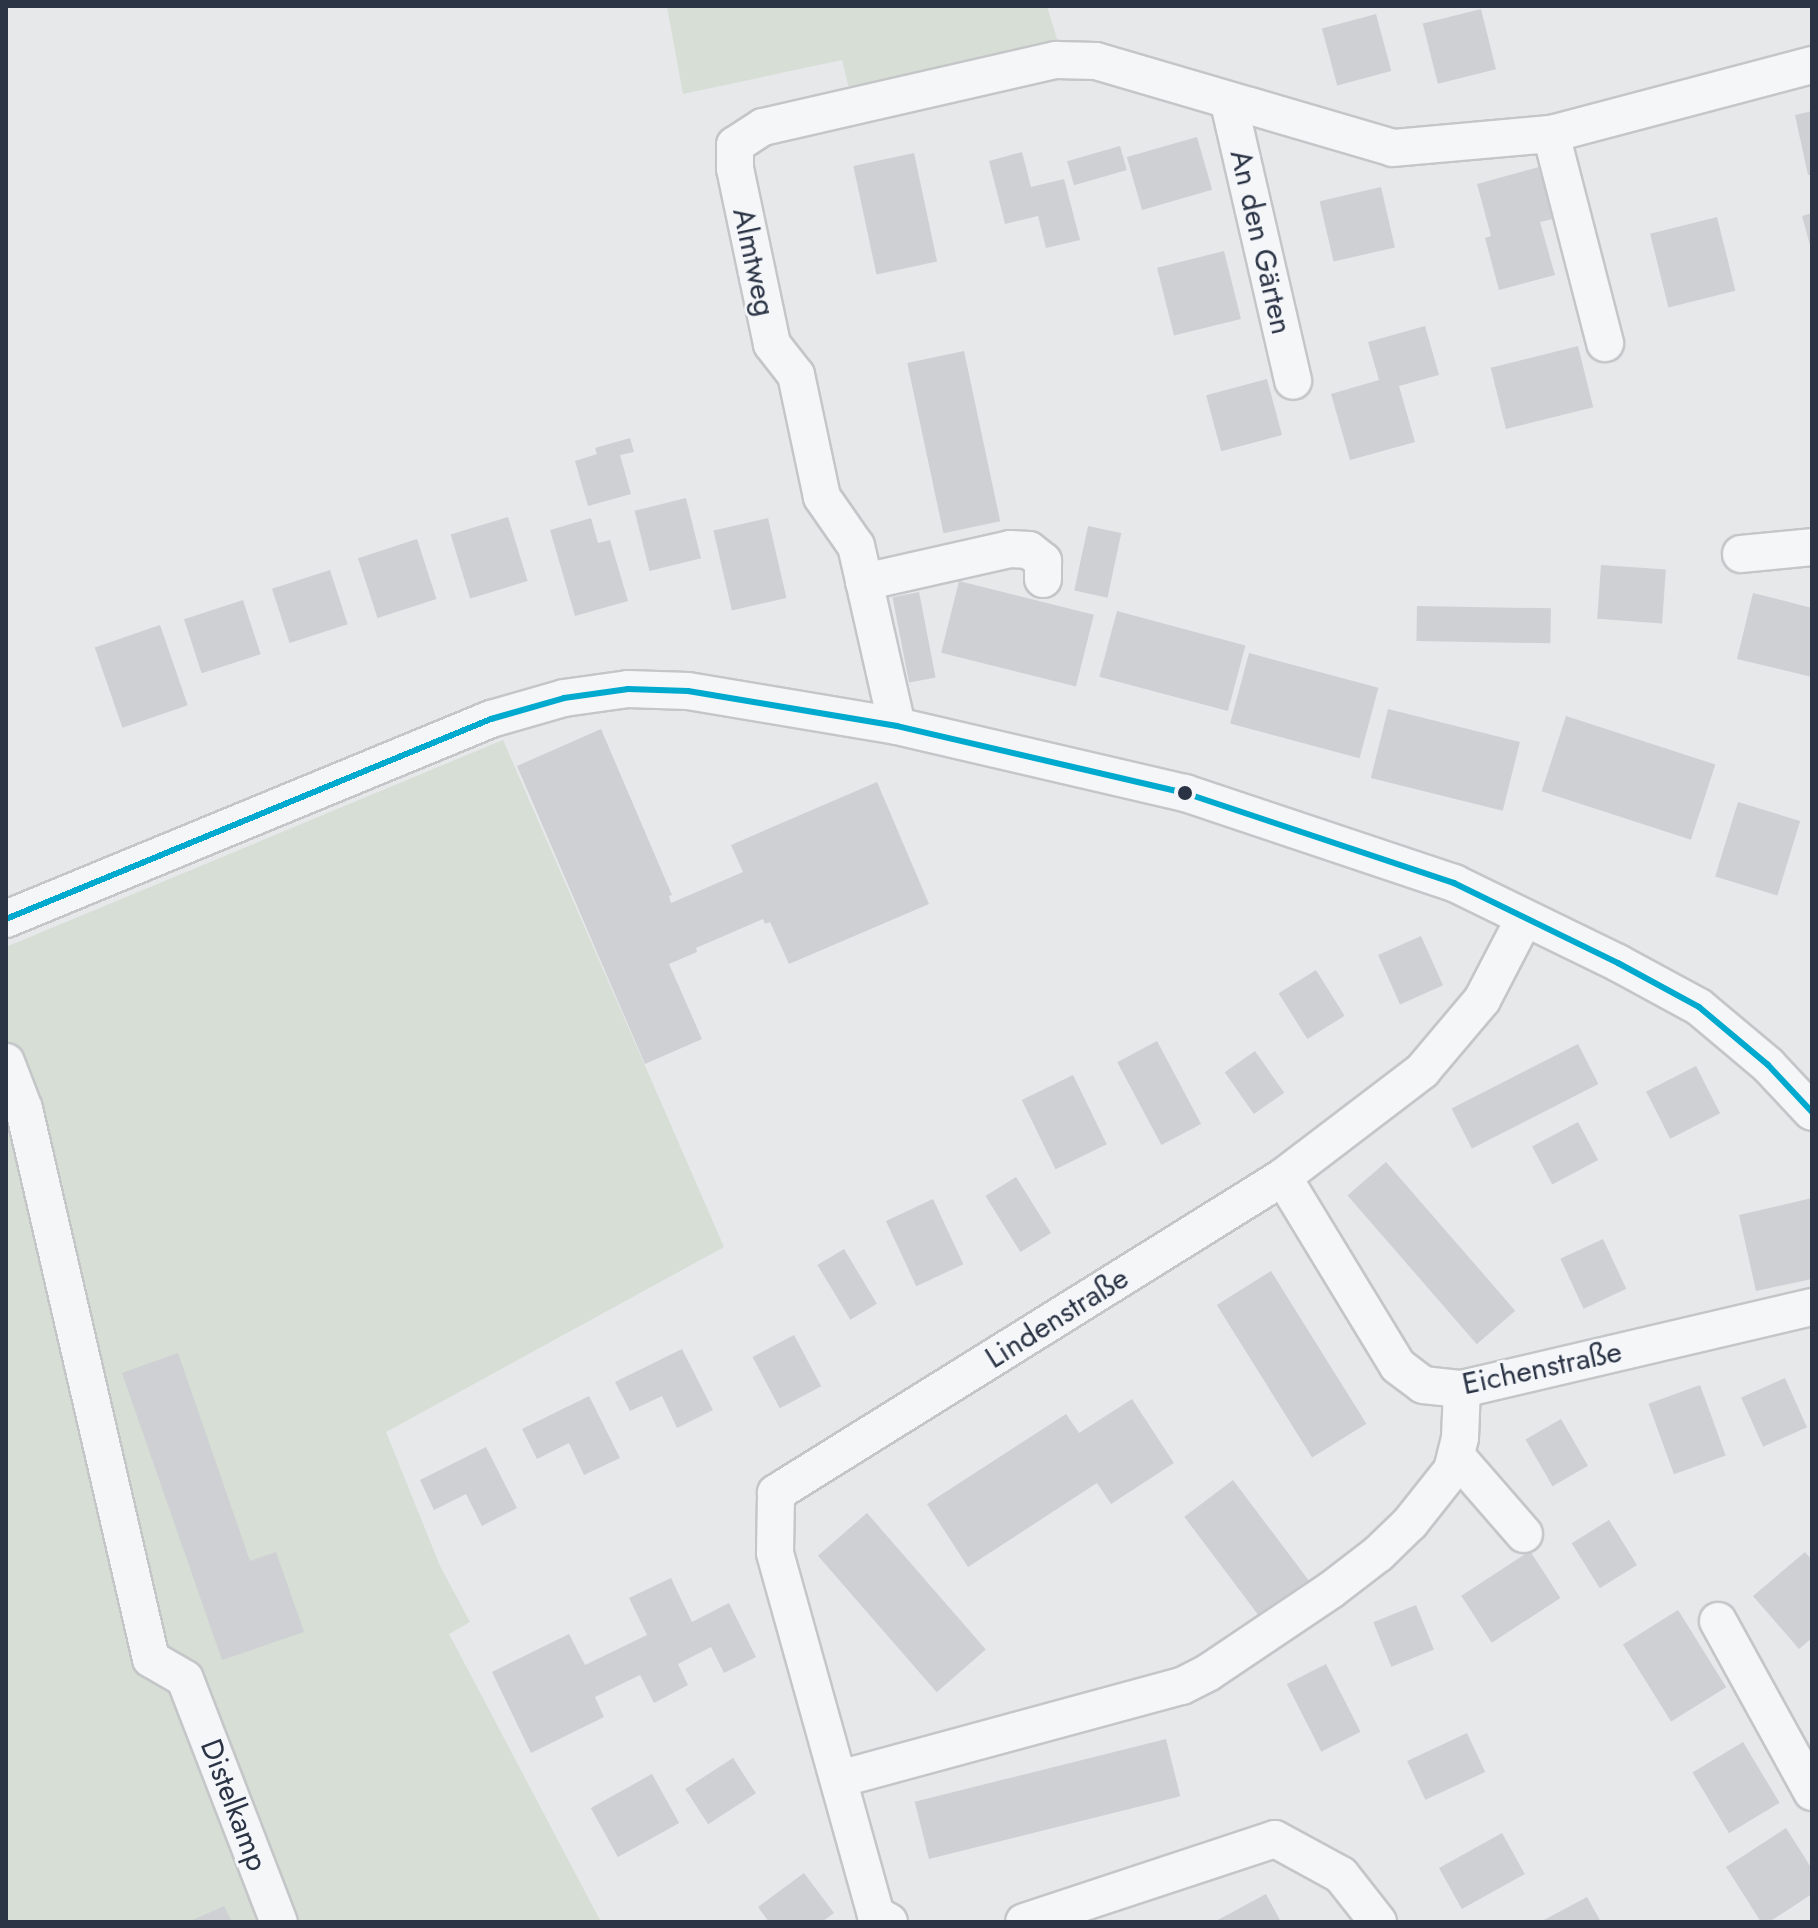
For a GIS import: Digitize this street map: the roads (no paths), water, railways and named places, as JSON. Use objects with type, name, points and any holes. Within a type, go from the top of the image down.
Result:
[{"type":"street","name":"Almtweg","points":[[897,726],[856,546],[822,497],[796,375],[772,344],[735,168],[735,145],[763,127],[1056,60],[1096,61]]},
{"type":"street","name":"An den Gärten","points":[[1096,61],[1229,103],[1393,148],[1551,134],[1812,65]]},
{"type":"street","name":"An den Gärten","points":[[1229,103],[1293,381]]},
{"type":"street","points":[[1551,134],[1605,343]]},
{"type":"street","points":[[1741,554],[1812,547]]},
{"type":"street","points":[[864,582],[1010,549],[1029,550],[1043,561],[1043,579]]},
{"type":"street","points":[[6,919],[491,719],[564,698],[628,689],[688,691],[897,726],[1212,801],[1454,883],[1618,963],[1699,1007],[1768,1065],[1812,1112]]},
{"type":"street","name":"Lindenstraße","points":[[881,1920],[775,1553],[776,1493],[1283,1177],[1422,1071],[1482,1000],[1524,919]]},
{"type":"street","name":"Distelkamp","points":[[6,1062],[24,1109],[151,1659],[185,1679],[279,1922]]},
{"type":"street","name":"Eichenstraße","points":[[1283,1177],[1398,1366],[1423,1385],[1462,1389],[1812,1307]]},
{"type":"street","points":[[839,1779],[1195,1681],[1331,1590],[1394,1540],[1437,1490],[1457,1457],[1462,1389]]},
{"type":"street","points":[[1457,1457],[1524,1534]]},
{"type":"street","points":[[1718,1621],[1812,1792]]},
{"type":"street","points":[[1024,1922],[1275,1839],[1341,1875],[1378,1922]]}]
